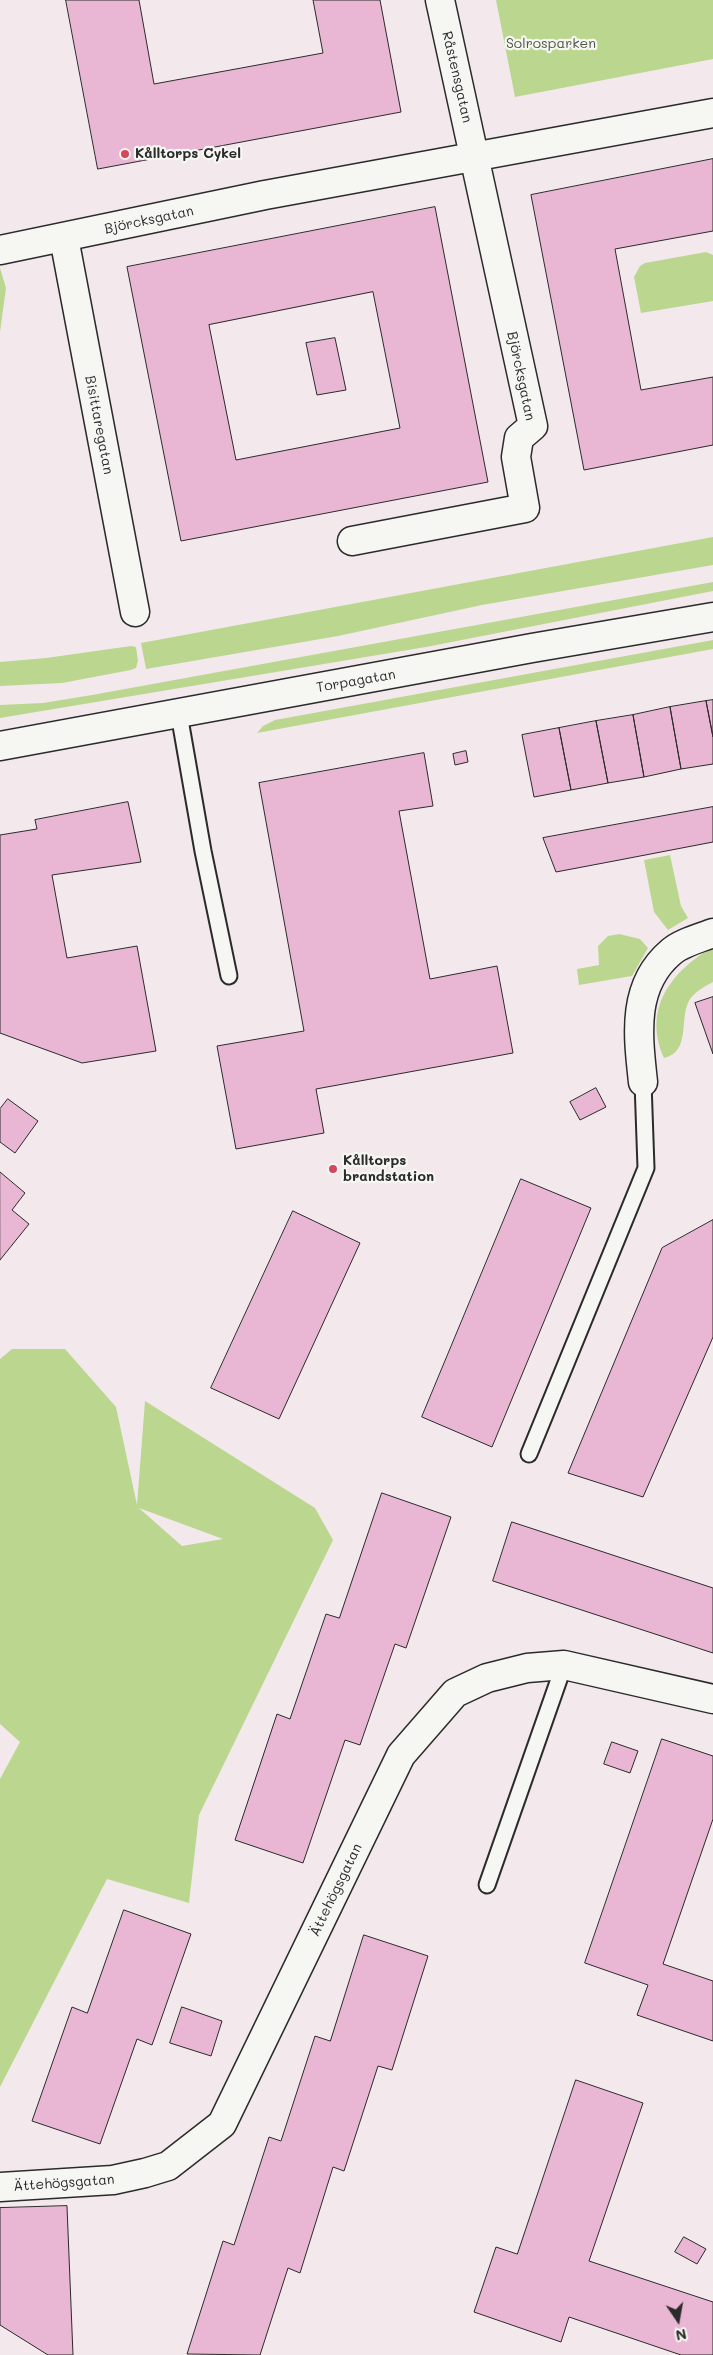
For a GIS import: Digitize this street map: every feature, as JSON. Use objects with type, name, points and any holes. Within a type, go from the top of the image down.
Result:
[{"type":"street","name":"Råstensgatan","points":[[440,0],[475,155]]},
{"type":"street","name":"Björcksgatan","points":[[0,250],[265,195],[475,155],[713,113]]},
{"type":"street","name":"Björcksgatan","points":[[352,541],[525,508],[516,457],[519,438],[533,426],[475,155]]},
{"type":"street","name":"Bisittaregatan","points":[[64,238],[134,612]]},
{"type":"street","name":"Torpagatan","points":[[0,746],[532,648],[713,617]]},
{"type":"street","points":[[643,1082],[638,1017],[645,986],[655,969],[672,951],[713,932]]},
{"type":"street","name":"Ättehögsgatan","points":[[0,2187],[113,2180],[145,2174],[168,2166],[222,2124],[401,1755],[455,1693],[495,1676],[527,1668],[564,1665],[713,1699]]},
{"type":"lane","points":[[179,714],[203,851],[229,976]]},
{"type":"lane","points":[[529,1454],[646,1168],[643,1082]]},
{"type":"lane","points":[[487,1885],[564,1665]]},
{"type":"green space","name":"Solrosparken","points":[[496,0],[713,0],[713,59],[515,97]]},
{"type":"green space","points":[[706,252],[713,255],[713,301],[641,313],[634,277],[640,266],[645,263]]},
{"type":"green space","points":[[0,268],[6,288],[0,332]]},
{"type":"green space","points":[[713,537],[713,565],[482,605],[338,636],[146,669],[141,643]]},
{"type":"green space","points":[[713,582],[713,591],[426,647],[0,718],[0,705],[43,703],[92,695]]},
{"type":"green space","points":[[713,640],[713,649],[257,733],[263,726],[275,720]]},
{"type":"green space","points":[[131,646],[136,647],[138,661],[136,668],[131,670],[62,683],[0,686],[0,662],[46,658]]},
{"type":"green space","points":[[670,855],[681,906],[688,918],[668,930],[654,912],[644,860]]},
{"type":"green space","points":[[619,934],[640,939],[648,948],[632,976],[579,985],[577,969],[599,965],[598,946],[608,936]]},
{"type":"green space","points":[[713,947],[713,982],[693,995],[689,1001],[686,1008],[683,1034],[678,1049],[672,1055],[664,1058],[658,1040],[657,1023],[659,1007],[665,993],[685,967]]},
{"type":"green space","points":[[12,1349],[65,1349],[116,1407],[137,1505],[145,1401],[315,1508],[333,1540],[199,1815],[189,1903],[107,1879],[0,2087],[0,1779],[20,1742],[0,1724],[0,1359]],"holes":[[[139,1508],[223,1539],[182,1546]]]},
{"type":"building","points":[[66,0],[139,0],[154,84],[323,53],[313,0],[380,0],[401,112],[98,169]]},
{"type":"building","points":[[713,159],[713,231],[615,249],[641,390],[713,377],[713,445],[584,470],[531,195]]},
{"type":"building","points":[[435,207],[488,482],[181,541],[127,267]],"holes":[[[373,292],[400,428],[236,460],[209,325]]]},
{"type":"building","points":[[335,338],[346,390],[317,395],[306,343]]},
{"type":"building","points":[[713,700],[713,737],[706,701]]},
{"type":"building","points":[[706,701],[713,737],[713,764],[681,769],[670,707]]},
{"type":"building","points":[[670,707],[681,769],[644,777],[633,715]]},
{"type":"building","points":[[633,715],[644,777],[608,783],[596,721]]},
{"type":"building","points":[[596,721],[608,783],[571,790],[559,728]]},
{"type":"building","points":[[559,728],[571,790],[534,797],[522,735]]},
{"type":"building","points":[[466,751],[468,762],[455,765],[453,754]]},
{"type":"building","points":[[424,753],[433,806],[399,811],[430,979],[497,966],[513,1053],[316,1089],[324,1133],[236,1149],[217,1046],[304,1031],[259,783]]},
{"type":"building","points":[[128,802],[141,862],[52,875],[67,958],[137,946],[156,1051],[82,1063],[0,1033],[0,835],[37,829],[35,820]]},
{"type":"building","points":[[713,807],[713,842],[556,872],[543,838]]},
{"type":"building","points":[[713,997],[713,1054],[695,1003]]},
{"type":"building","points":[[596,1088],[606,1107],[580,1120],[570,1102]]},
{"type":"building","points":[[8,1099],[38,1121],[15,1153],[0,1142],[0,1109]]},
{"type":"building","points":[[0,1172],[25,1193],[12,1210],[29,1224],[0,1260]]},
{"type":"building","points":[[521,1179],[591,1208],[492,1447],[422,1417]]},
{"type":"building","points":[[293,1211],[360,1243],[279,1419],[211,1388]]},
{"type":"building","points":[[713,1220],[713,1337],[643,1497],[568,1473],[662,1248]]},
{"type":"building","points":[[382,1493],[451,1517],[406,1648],[395,1644],[360,1745],[345,1740],[303,1863],[235,1840],[277,1714],[290,1719],[326,1614],[339,1618]]},
{"type":"building","points":[[512,1522],[713,1588],[713,1653],[493,1581]]},
{"type":"building","points":[[662,1739],[713,1756],[713,1819],[663,1964],[713,1981],[713,2041],[637,2015],[648,1985],[585,1963]]},
{"type":"building","points":[[612,1742],[638,1751],[630,1773],[604,1764]]},
{"type":"building","points":[[124,1910],[191,1934],[152,2045],[137,2039],[100,2144],[32,2121],[72,2007],[87,2013]]},
{"type":"building","points":[[364,1935],[428,1956],[392,2070],[378,2066],[344,2171],[333,2167],[300,2273],[288,2268],[260,2355],[187,2354],[223,2241],[234,2245],[269,2137],[281,2141],[315,2036],[330,2041]]},
{"type":"building","points":[[182,2007],[222,2021],[211,2056],[170,2043]]},
{"type":"building","points":[[576,2080],[643,2103],[589,2261],[713,2302],[713,2355],[681,2355],[569,2317],[561,2342],[474,2312],[496,2247],[517,2254]]},
{"type":"building","points":[[67,2206],[73,2355],[48,2355],[0,2325],[0,2208]]},
{"type":"building","points":[[684,2237],[706,2249],[697,2264],[675,2252]]},
{"type":"place","name":"Kålltorps Cykel","points":[[125,154]]},
{"type":"place","name":"Kålltorps brandstation","points":[[333,1169]]}]
